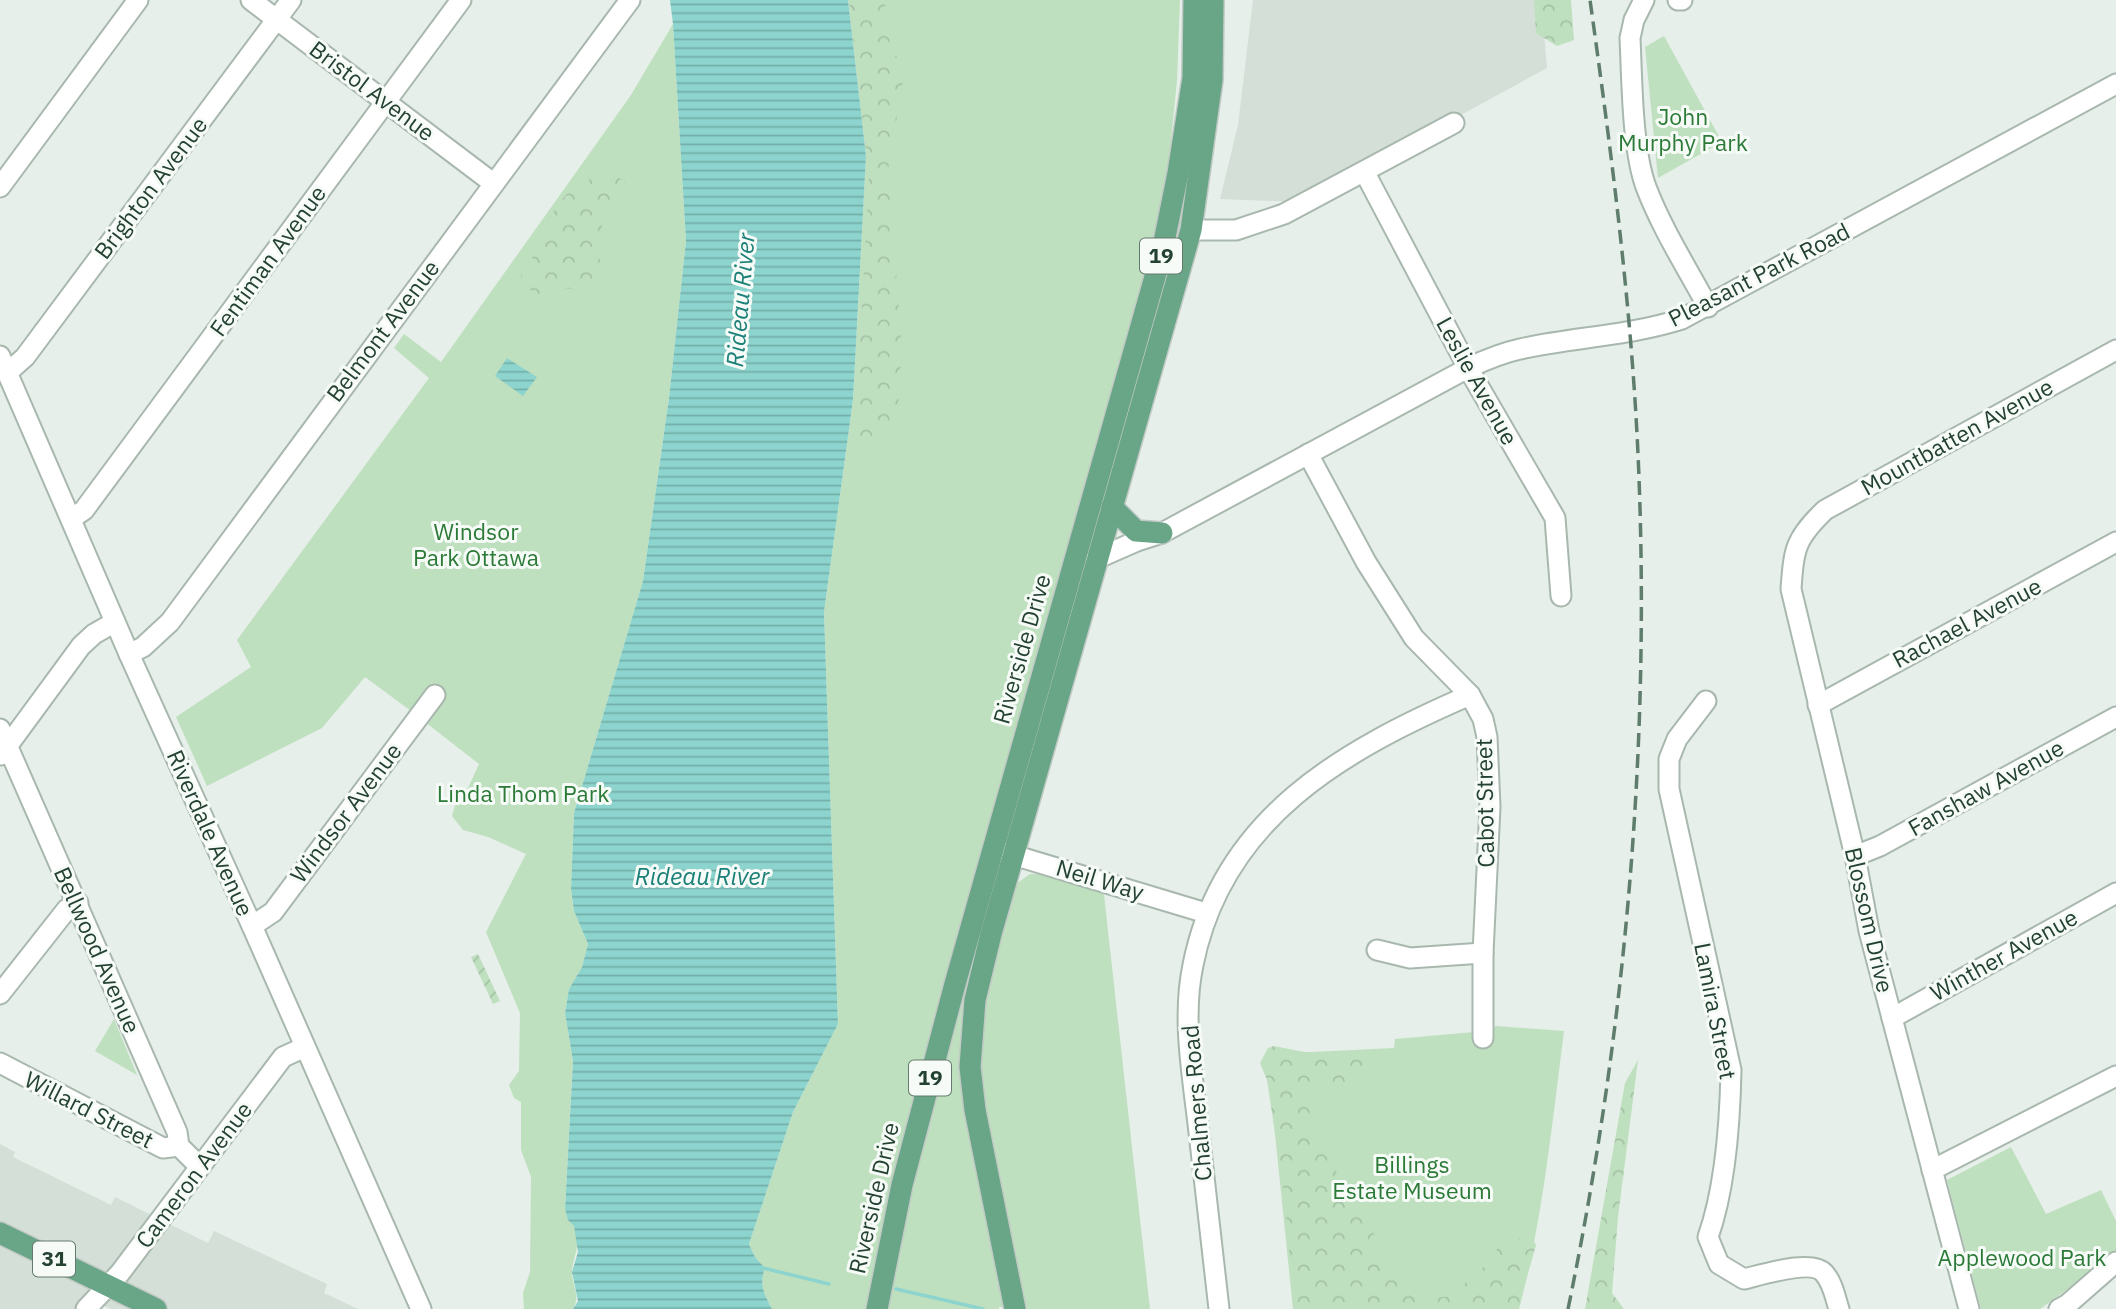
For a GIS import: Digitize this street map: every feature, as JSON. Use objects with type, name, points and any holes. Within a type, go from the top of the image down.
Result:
[{"type":"main road","name":"Riverside Drive","points":[[1015,1309],[975,1110],[970,1068],[975,1000],[992,928],[1014,854],[1162,252],[1178,173],[1192,78],[1194,0]]},
{"type":"main road","name":"Riverside Drive","points":[[877,1309],[902,1185],[992,849],[1087,557],[1112,507],[1191,230],[1212,80],[1213,0]]},
{"type":"main road","points":[[1112,507],[1136,531],[1162,534]]},
{"type":"main road","name":"31","points":[[0,1233],[156,1309]]},
{"type":"street","points":[[0,187],[138,0]]},
{"type":"street","name":"Bristol Avenue","points":[[251,0],[493,183]]},
{"type":"street","name":"Brighton Avenue","points":[[4,364],[19,365],[291,0]]},
{"type":"street","name":"Fentiman Avenue","points":[[71,519],[84,510],[461,0]]},
{"type":"street","name":"Belmont Avenue","points":[[129,654],[143,647],[170,622],[630,0]]},
{"type":"street","points":[[1644,0],[1636,13],[1630,38],[1640,166],[1656,209],[1708,307]]},
{"type":"street","name":"Pleasant Park Road","points":[[1087,557],[1162,534],[1468,368],[1499,355],[1657,327],[1682,319],[2116,84]]},
{"type":"street","points":[[1191,230],[1236,230],[1272,218],[1365,173],[1454,123]]},
{"type":"street","name":"Leslie Avenue","points":[[1365,173],[1468,368],[1555,518],[1561,596]]},
{"type":"street","name":"Mountbatten Avenue","points":[[1803,531],[1825,510],[2116,349]]},
{"type":"street","name":"Riverdale Avenue","points":[[4,364],[129,654],[422,1309]]},
{"type":"street","name":"Cabot Street","points":[[1308,454],[1366,562],[1414,639],[1469,695],[1483,719],[1487,737],[1490,807],[1483,953],[1483,1038]]},
{"type":"street","name":"Blossom Drive","points":[[1803,531],[1793,558],[1791,589],[1855,856],[1869,931],[1969,1309]]},
{"type":"street","name":"Rachael Avenue","points":[[1818,705],[2116,542]]},
{"type":"street","points":[[3,744],[81,646],[115,622]]},
{"type":"street","name":"Windsor Avenue","points":[[252,926],[273,912],[435,695]]},
{"type":"street","name":"Chalmers Road","points":[[1219,1309],[1188,1037],[1192,967],[1206,913],[1229,868],[1247,842],[1272,815],[1334,764],[1469,695]]},
{"type":"street","name":"Lamira Street","points":[[1706,701],[1676,739],[1669,760],[1669,789],[1731,1070],[1730,1103],[1717,1213],[1708,1237],[1719,1264],[1744,1279],[1810,1266],[1823,1270],[1832,1286],[1839,1309]]},
{"type":"street","name":"Fanshaw Avenue","points":[[1855,856],[1880,846],[2116,717]]},
{"type":"street","name":"Bellwood Avenue","points":[[3,744],[78,903],[177,1132],[179,1146],[199,1166]]},
{"type":"street","name":"Neil Way","points":[[992,849],[1206,913]]},
{"type":"street","name":"Winther Avenue","points":[[1892,1017],[2116,893]]},
{"type":"street","points":[[0,994],[67,909],[78,903]]},
{"type":"street","points":[[1377,950],[1410,958],[1483,953]]},
{"type":"street","name":"Cameron Avenue","points":[[86,1309],[108,1287],[283,1057],[305,1047]]},
{"type":"street","name":"Willard Street","points":[[0,1063],[163,1148],[179,1146]]},
{"type":"street","points":[[1932,1170],[2116,1076]]},
{"type":"street","points":[[2059,1309],[2116,1262]]},
{"type":"shaded area","points":[[1253,0],[1541,0],[1547,68],[1301,202],[1220,199],[1238,125]]},
{"type":"shaded area","points":[[0,1144],[15,1152],[13,1157],[111,1205],[115,1197],[208,1243],[214,1231],[327,1284],[324,1293],[358,1309],[111,1309],[100,1304],[95,1309],[0,1309]]},
{"type":"green space","points":[[848,0],[1180,0],[1177,81],[1167,180],[1145,279],[867,1309],[772,1309],[763,1289],[765,1268],[755,1257],[749,1244],[793,1112],[838,1024],[824,612],[853,400],[866,156]]},
{"type":"green space","points":[[849,0],[885,0],[886,17],[903,81],[888,169],[902,349],[898,408],[891,442],[874,447],[862,446],[855,436],[869,177]]},
{"type":"green space","points":[[1534,0],[1571,0],[1574,40],[1557,46],[1536,33]]},
{"type":"green space","name":"Windsor Park Ottawa","points":[[673,24],[686,241],[669,398],[643,581],[574,813],[571,890],[574,911],[588,944],[582,967],[569,989],[565,1013],[573,1061],[565,1209],[577,1235],[572,1272],[576,1299],[573,1309],[524,1309],[523,1293],[530,1272],[531,1177],[521,1150],[521,1102],[514,1098],[509,1085],[519,1071],[520,1013],[486,932],[526,854],[488,837],[463,830],[452,816],[456,802],[468,788],[479,764],[425,722],[445,694],[432,683],[411,711],[365,677],[322,728],[207,786],[176,717],[251,667],[237,640],[429,378],[394,348],[404,334],[441,362],[631,95]]},
{"type":"green space","name":"John Murphy Park","points":[[1664,36],[1722,142],[1658,178],[1645,47]]},
{"type":"green space","points":[[609,173],[625,181],[628,194],[603,219],[598,251],[603,278],[598,286],[587,290],[560,288],[536,295],[523,283],[521,275],[537,249],[556,208],[571,190],[581,183]]},
{"type":"green space","points":[[997,871],[999,872],[970,983],[1007,1307],[885,1309],[926,1115]]},
{"type":"green space","points":[[1030,874],[1103,891],[1150,1309],[1024,1309],[979,1077],[981,1014],[1016,884]]},
{"type":"green space","points":[[478,954],[500,1001],[493,1004],[471,957]]},
{"type":"green space","points":[[114,1019],[137,1075],[95,1051]]},
{"type":"green space","name":"Billings Estate Museum","points":[[1496,1026],[1564,1031],[1541,1206],[1519,1309],[1293,1309],[1267,1056],[1394,1048],[1395,1039],[1474,1032]]},
{"type":"green space","points":[[1274,1046],[1304,1052],[1365,1052],[1374,1058],[1372,1075],[1335,1090],[1322,1078],[1311,1074],[1312,1098],[1309,1117],[1328,1159],[1338,1174],[1349,1180],[1363,1195],[1384,1268],[1397,1276],[1414,1272],[1424,1299],[1450,1296],[1483,1268],[1500,1245],[1532,1237],[1536,1245],[1518,1309],[1295,1309],[1282,1179],[1267,1080],[1260,1063],[1268,1048]]},
{"type":"green space","points":[[1638,1060],[1618,1217],[1612,1293],[1624,1309],[1585,1309],[1625,1083]]},
{"type":"green space","name":"Applewood Park","points":[[2011,1147],[2046,1214],[2101,1190],[2116,1221],[2116,1254],[2040,1309],[1981,1309],[1947,1180]]},
{"type":"water","name":"Rideau River","points":[[670,0],[848,0],[866,156],[853,400],[824,612],[838,1024],[793,1112],[749,1244],[755,1257],[765,1268],[763,1289],[772,1309],[573,1309],[578,1301],[572,1272],[578,1252],[574,1226],[568,1220],[565,1209],[573,1061],[565,1013],[569,989],[582,967],[588,944],[574,911],[571,889],[574,813],[643,581],[669,398],[686,241]]},
{"type":"water","points":[[507,358],[537,377],[523,396],[495,376]]},
{"type":"waterway","points":[[763,1268],[829,1284]]},
{"type":"waterway","points":[[896,1289],[983,1309]]},
{"type":"railway","points":[[1568,1309],[1588,1204],[1619,991],[1630,884],[1641,669],[1641,561],[1635,397],[1613,169],[1590,0]]},
{"type":"park label","name":"Linda Thom Park","points":[[523,794]]}]
